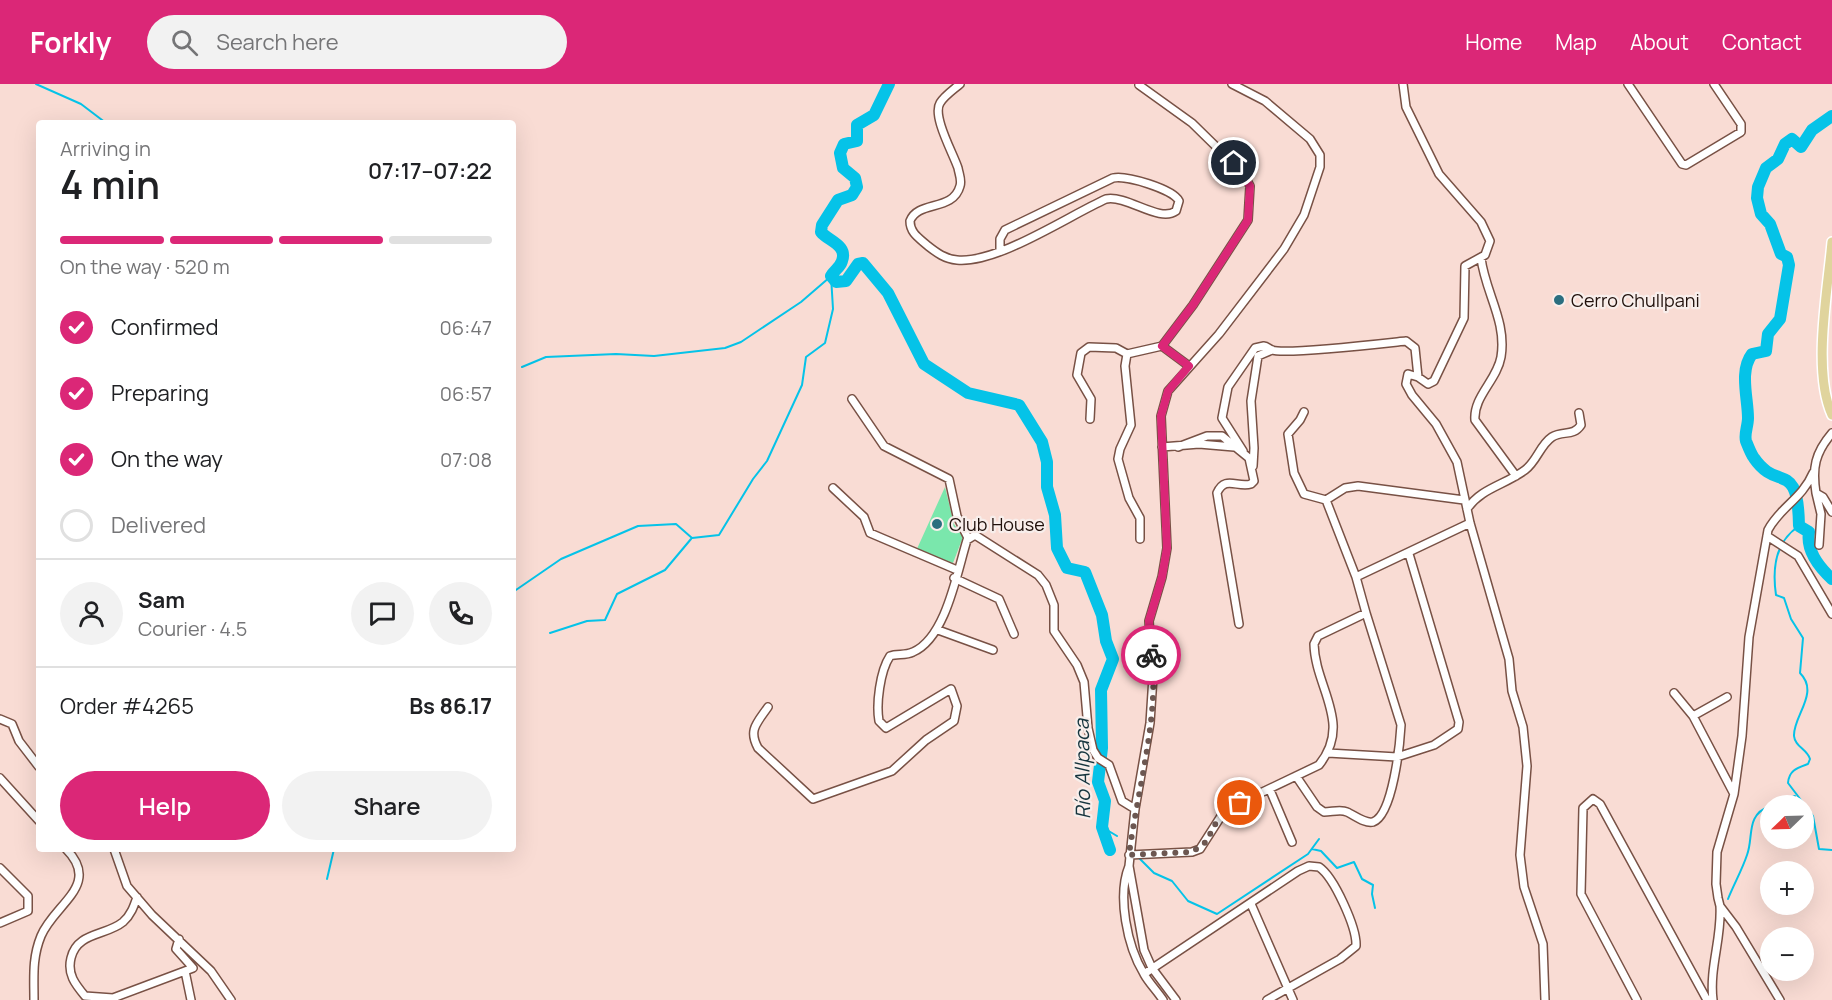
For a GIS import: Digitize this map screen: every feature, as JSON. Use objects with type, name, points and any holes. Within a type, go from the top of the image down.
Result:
[{"type":"main road","points":[[1832,242],[1822,355],[1823,380],[1832,415]]},
{"type":"street","points":[[960,84],[940,103],[937,115],[953,153],[961,181],[960,188],[942,205],[917,211],[910,221],[911,230],[939,255],[949,258],[980,259],[1000,251],[1106,199],[1119,198],[1163,215],[1176,211],[1179,201],[1172,193],[1126,177],[1113,178],[1005,230],[1000,239],[1000,251]]},
{"type":"street","points":[[1129,866],[1124,882],[1126,913],[1132,945],[1144,974],[1164,1000],[1174,997],[1152,968],[1139,934],[1129,866],[1135,809],[1150,723],[1153,677],[1149,621],[1162,577],[1167,548],[1168,512],[1162,447],[1164,403],[1168,391],[1219,334],[1284,249],[1304,215],[1320,167],[1317,145],[1265,101],[1232,84]]},
{"type":"street","points":[[1403,84],[1406,107],[1439,174],[1487,231],[1490,246],[1481,258],[1466,266],[1465,307],[1456,339],[1434,381],[1425,384],[1415,374],[1408,374],[1406,384],[1416,401],[1436,424],[1453,453],[1459,469],[1470,524],[1509,660],[1512,691],[1523,727],[1527,783],[1520,855],[1524,886],[1543,944],[1545,1000]]},
{"type":"street","points":[[1628,84],[1682,164],[1686,165],[1742,132],[1741,124],[1714,84]]},
{"type":"street","points":[[1090,419],[1091,399],[1077,375],[1083,349],[1089,347],[1116,348],[1127,354],[1162,346],[1193,305],[1248,220],[1250,186],[1243,173],[1192,123],[1139,85]]},
{"type":"street","points":[[1481,258],[1484,276],[1500,320],[1502,356],[1492,382],[1477,404],[1475,420],[1516,476]]},
{"type":"street","points":[[1239,624],[1217,493],[1222,484],[1227,482],[1251,484],[1254,481],[1252,387],[1258,356],[1272,350],[1384,345],[1406,341],[1415,348],[1418,377]]},
{"type":"street","points":[[1162,346],[1189,366]]},
{"type":"street","points":[[1253,466],[1222,418],[1228,387],[1255,348],[1264,346],[1272,350]]},
{"type":"street","points":[[1127,354],[1125,366],[1131,425],[1118,459],[1125,488],[1140,518],[1140,538]]},
{"type":"street","points":[[768,707],[752,730],[752,738],[758,748],[808,797],[818,799],[880,777],[902,765],[921,744],[954,721],[957,716],[957,706],[951,689],[891,726],[885,728],[879,722],[879,700],[886,662],[890,656],[912,653],[938,630],[947,610],[968,538],[957,516],[949,479],[884,446],[852,399]]},
{"type":"street","points":[[1304,412],[1288,434],[1294,473],[1304,494],[1326,500],[1345,488],[1358,486],[1464,500]]},
{"type":"street","points":[[1467,509],[1477,496],[1516,476],[1534,462],[1552,437],[1578,430],[1581,425],[1579,413]]},
{"type":"street","points":[[1713,1000],[1712,981],[1720,927],[1720,906],[1716,884],[1718,852],[1734,794],[1742,736],[1749,637],[1767,536],[1773,520],[1802,494],[1813,473],[1816,457],[1832,433]]},
{"type":"street","points":[[1162,447],[1199,444],[1240,449]]},
{"type":"street","points":[[1813,473],[1821,514],[1819,545]]},
{"type":"street","points":[[833,488],[864,517],[870,533],[956,574],[999,599],[1014,633]]},
{"type":"street","points":[[1816,493],[1823,497],[1832,512]]},
{"type":"street","points":[[1296,777],[1317,807],[1324,812],[1344,810],[1365,821],[1372,822],[1378,818],[1389,799],[1401,725],[1356,577],[1326,500]]},
{"type":"street","points":[[1356,577],[1470,524]]},
{"type":"street","points":[[968,538],[979,536],[1038,575],[1046,585],[1054,605],[1054,631],[1082,676],[1089,737],[1100,759],[1112,771],[1122,801],[1135,809]]},
{"type":"street","points":[[1767,536],[1788,548],[1807,570],[1832,614]]},
{"type":"street","points":[[1328,753],[1397,757],[1445,739],[1454,733],[1459,722],[1409,554]]},
{"type":"street","points":[[1129,855],[1192,852],[1200,849],[1225,810],[1319,765],[1328,753],[1333,740],[1333,718],[1314,644],[1318,636],[1366,613]]},
{"type":"street","points":[[938,630],[993,650]]},
{"type":"street","points":[[1674,693],[1693,716],[1734,794]]},
{"type":"street","points":[[1693,716],[1727,697]]},
{"type":"street","points":[[0,720],[12,724],[19,741],[36,763]]},
{"type":"street","points":[[0,778],[36,818]]},
{"type":"street","points":[[1270,790],[1292,842]]},
{"type":"street","points":[[1637,1000],[1581,894],[1583,808],[1593,799],[1600,804],[1707,1000]]},
{"type":"street","points":[[34,1000],[33,959],[42,934],[51,916],[75,892],[78,884],[76,861],[68,852]]},
{"type":"street","points":[[115,852],[124,880],[137,897],[211,971],[231,1000]]},
{"type":"street","points":[[1144,974],[1309,866],[1319,867],[1333,880],[1354,933],[1356,946],[1340,959],[1267,1000]]},
{"type":"street","points":[[0,868],[28,896],[28,911],[0,923]]},
{"type":"street","points":[[137,897],[132,911],[123,922],[82,939],[73,950],[69,967],[74,983],[85,996],[113,998],[193,968],[176,949],[179,939]]},
{"type":"street","points":[[1251,904],[1293,1000]]},
{"type":"street","points":[[1720,906],[1736,927],[1780,1000]]},
{"type":"street","points":[[185,971],[191,1000]]},
{"type":"green space","points":[[945,487],[954,524],[963,537],[953,563],[916,551]]},
{"type":"waterway","points":[[36,84],[81,104],[102,120]]},
{"type":"waterway","name":"Río Allpaca","points":[[889,84],[874,115],[857,125],[857,141],[844,144],[840,153],[843,168],[855,178],[857,187],[852,195],[838,200],[822,225],[821,232],[840,247],[843,256],[841,263],[831,276],[836,282],[846,281],[858,264],[863,263],[888,293],[924,364],[968,393],[1019,405],[1042,442],[1047,462],[1047,487],[1055,515],[1057,548],[1067,568],[1085,572],[1102,615],[1106,641],[1113,659],[1101,690],[1102,748],[1098,782],[1105,801],[1102,827],[1110,850]]},
{"type":"waterway","points":[[1832,116],[1812,130],[1801,147],[1792,139],[1785,144],[1778,159],[1766,168],[1758,187],[1757,198],[1761,214],[1770,224],[1781,254],[1787,257],[1789,265],[1780,319],[1768,334],[1766,351],[1752,354],[1745,376],[1748,418],[1746,438],[1750,450],[1763,468],[1791,484],[1798,505],[1799,526],[1809,532],[1814,558],[1832,579]]},
{"type":"waterway","points":[[516,590],[561,559],[638,526],[676,524],[692,538],[719,535],[753,479],[767,461],[802,385],[806,357],[825,343],[833,309],[831,276]]},
{"type":"waterway","points":[[522,367],[546,357],[616,354],[654,356],[725,348],[741,342],[801,302],[830,277]]},
{"type":"waterway","points":[[1799,526],[1785,539],[1775,565],[1776,595],[1784,598],[1791,619],[1803,638],[1800,673],[1807,688],[1807,696],[1794,736],[1796,743],[1810,759],[1808,764],[1792,772],[1788,783],[1813,816],[1819,849],[1832,850]]},
{"type":"waterway","points":[[550,633],[587,621],[605,620],[617,594],[665,570],[691,539]]},
{"type":"waterway","points":[[1728,899],[1743,866],[1752,827],[1760,812]]},
{"type":"waterway","points":[[1102,827],[1117,836]]},
{"type":"waterway","points":[[1138,857],[1154,873],[1172,881],[1188,901],[1217,914],[1308,854],[1319,839]]},
{"type":"waterway","points":[[1312,849],[1321,851],[1337,868],[1354,862],[1362,879],[1373,885],[1375,908]]},
{"type":"waterway","points":[[327,879],[333,852]]},
{"type":"way so far","points":[[1151,655],[1153,677],[1150,723],[1129,855],[1192,852],[1200,849],[1220,815],[1240,803]]},
{"type":"place","name":"Cerro Chullpani","points":[[1559,300]]},
{"type":"place","name":"Club House","points":[[937,524]]},
{"type":"route","points":[[1151,655],[1149,621],[1154,596],[1166,563],[1167,548],[1168,512],[1161,416],[1168,391],[1189,366],[1162,346],[1193,305],[1248,220],[1251,204],[1250,186],[1234,163]]}]
